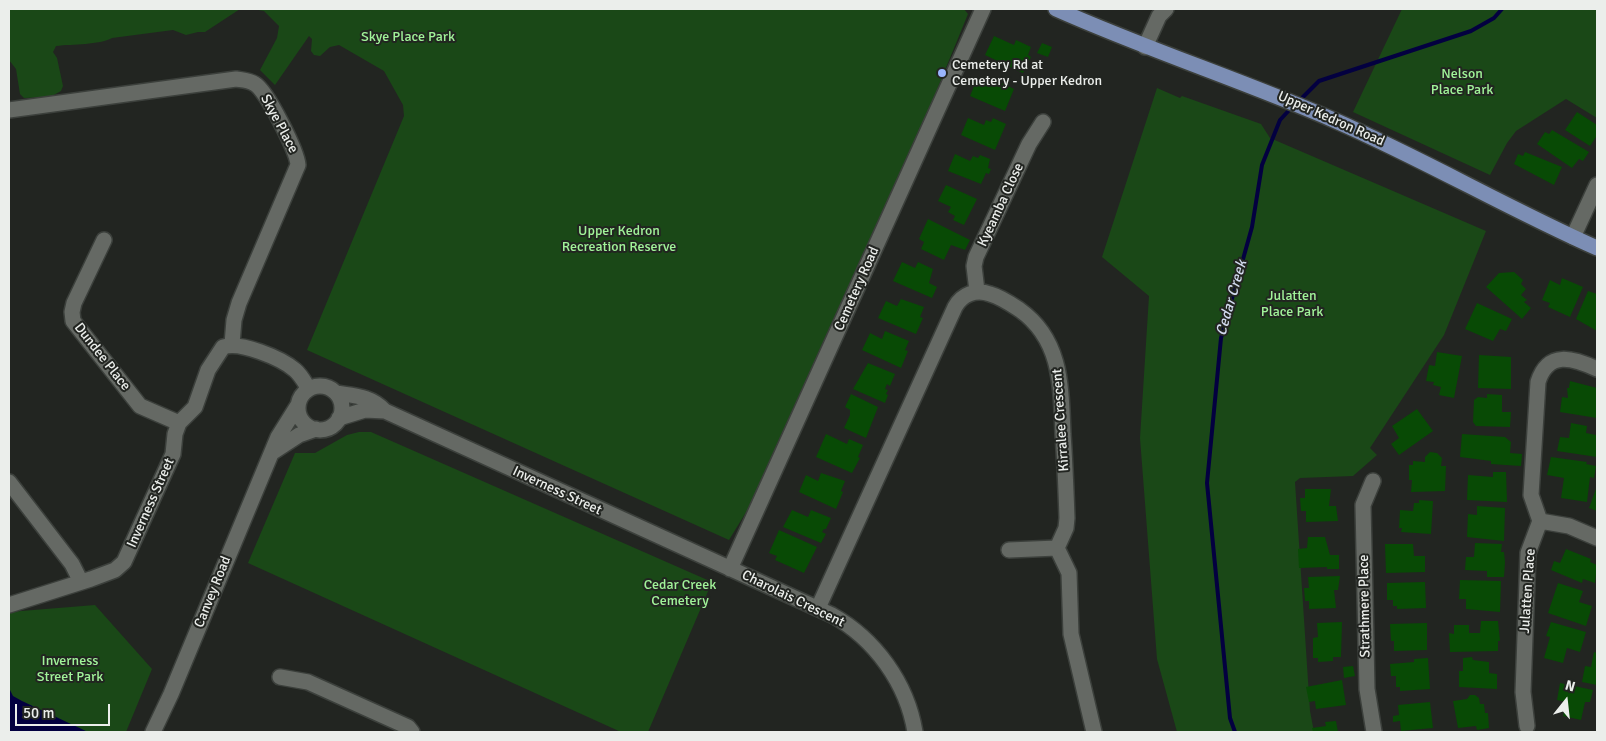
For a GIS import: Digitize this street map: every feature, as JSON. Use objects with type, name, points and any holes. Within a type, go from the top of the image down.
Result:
[{"type":"main road","name":"Upper Kedron Road","points":[[1056,9],[1145,47],[1268,92],[1338,122],[1422,160],[1597,248]]},
{"type":"street","name":"Cemetery Road","points":[[730,569],[983,9]]},
{"type":"street","points":[[1145,47],[1159,16],[1166,9]]},
{"type":"street","name":"Skye Place","points":[[9,110],[236,79],[256,84],[263,92],[295,149],[298,165],[239,303],[234,320],[232,344]]},
{"type":"street","name":"Kyeamba Close","points":[[977,291],[975,259],[1030,144],[1043,122]]},
{"type":"street","points":[[1573,237],[1597,185]]},
{"type":"street","name":"Dundee Place","points":[[104,240],[74,303],[73,321],[140,406],[179,423]]},
{"type":"street","points":[[818,608],[954,307],[962,298],[977,291]]},
{"type":"street","name":"Kirralee Crescent","points":[[977,291],[997,296],[1026,315],[1042,333],[1056,358],[1062,397],[1067,518],[1066,528],[1057,548]]},
{"type":"street","points":[[179,423],[195,407],[208,370],[222,346],[232,344],[250,348],[290,366],[298,373],[309,389]]},
{"type":"street","points":[[1597,369],[1573,360],[1558,359],[1550,362],[1541,373],[1538,382],[1532,495],[1540,521],[1569,526],[1597,538]]},
{"type":"street","points":[[273,452],[299,435],[316,429],[328,428],[340,418],[342,407],[336,393],[322,386],[309,389],[298,405],[302,420],[316,429]]},
{"type":"street","name":"Inverness Street","points":[[336,393],[376,402],[385,411],[730,569]]},
{"type":"street","name":"Canvey Road","points":[[153,732],[171,694],[264,468],[273,452],[278,437],[298,405]]},
{"type":"street","name":"Inverness Street","points":[[340,418],[366,410],[385,411]]},
{"type":"street","name":"Inverness Street","points":[[9,605],[115,570],[124,562],[173,454],[175,434],[179,423]]},
{"type":"street","name":"Strathmere Place","points":[[1373,481],[1364,505],[1367,689],[1374,732]]},
{"type":"street","points":[[9,482],[72,564],[81,582]]},
{"type":"street","name":"Julatten Place","points":[[1527,726],[1523,692],[1528,553],[1540,521]]},
{"type":"street","points":[[1009,550],[1057,548],[1069,572],[1071,634],[1094,732]]},
{"type":"street","name":"Charolais Crescent","points":[[730,569],[818,608],[854,630],[882,658],[904,694],[915,732]]},
{"type":"street","points":[[280,677],[308,682],[408,727],[412,732]]},
{"type":"green space","points":[[9,9],[240,9],[205,32],[186,35],[173,30],[112,38],[93,43],[56,46],[53,52],[57,58],[63,86],[61,91],[50,97],[24,98],[20,94],[16,69],[9,60]]},
{"type":"green space","name":"Upper Kedron Recreation Reserve","points":[[253,9],[964,9],[968,14],[934,97],[748,509],[729,540],[307,350],[404,116],[403,105],[384,71],[339,45],[330,47],[320,56],[314,55],[311,51],[312,39],[309,36],[275,85],[260,70],[277,38],[279,26],[264,11]]},
{"type":"green space","name":"Nelson Place Park","points":[[1402,9],[1597,9],[1597,118],[1566,99],[1516,131],[1507,143],[1490,175],[1353,112]]},
{"type":"green space","name":"Julatten Place Park","points":[[1157,88],[1180,98],[1182,96],[1261,124],[1270,138],[1486,231],[1444,335],[1370,448],[1377,455],[1353,476],[1300,478],[1295,482],[1310,711],[1314,732],[1177,732],[1157,659],[1140,438],[1149,296],[1102,257]]},
{"type":"green space","name":"Cedar Creek Cemetery","points":[[371,432],[712,582],[648,732],[621,732],[248,563],[295,453],[315,453],[347,435]]},
{"type":"green space","name":"Inverness Street Park","points":[[95,605],[152,669],[126,732],[9,732],[9,612]]},
{"type":"shaded area","points":[[9,688],[13,696],[88,732],[9,732]]},
{"type":"building","points":[[994,36],[1014,45],[1016,40],[1031,47],[1028,55],[1031,57],[1023,73],[985,55]]},
{"type":"building","points":[[1042,43],[1052,47],[1048,57],[1037,53]]},
{"type":"building","points":[[977,79],[993,86],[996,80],[1014,89],[1005,111],[970,96]]},
{"type":"building","points":[[1577,112],[1597,125],[1597,138],[1590,146],[1565,130]]},
{"type":"building","points":[[968,118],[984,125],[986,120],[991,122],[993,118],[1006,124],[995,150],[961,135]]},
{"type":"building","points":[[1552,130],[1589,152],[1583,161],[1579,159],[1572,168],[1537,144],[1545,132],[1549,134]]},
{"type":"building","points":[[1525,152],[1562,167],[1554,185],[1514,164],[1518,154],[1523,156]]},
{"type":"building","points":[[955,154],[970,161],[973,156],[978,158],[980,155],[990,159],[988,168],[991,169],[989,174],[986,173],[981,184],[948,171]]},
{"type":"building","points":[[946,185],[977,199],[964,225],[953,220],[955,216],[948,212],[951,207],[938,201]]},
{"type":"building","points":[[928,219],[970,240],[965,250],[951,245],[944,260],[921,249],[924,242],[919,239]]},
{"type":"building","points":[[902,262],[915,268],[918,262],[933,269],[929,283],[937,287],[932,298],[893,281]]},
{"type":"building","points":[[1514,272],[1523,280],[1521,284],[1526,289],[1521,295],[1527,300],[1524,302],[1531,308],[1522,319],[1486,287],[1499,273]]},
{"type":"building","points":[[1562,278],[1583,287],[1570,317],[1548,307],[1550,303],[1542,300],[1550,280],[1560,285]]},
{"type":"building","points":[[1588,291],[1597,294],[1597,331],[1576,319]]},
{"type":"building","points":[[901,299],[924,307],[920,317],[923,318],[916,334],[878,318],[886,301],[897,306]]},
{"type":"building","points":[[1477,303],[1512,319],[1506,331],[1500,329],[1493,341],[1465,329]]},
{"type":"building","points":[[885,331],[909,341],[905,350],[908,351],[901,368],[862,350],[870,333],[882,339]]},
{"type":"building","points":[[1437,352],[1462,356],[1454,398],[1439,395],[1441,387],[1433,385],[1434,382],[1426,381],[1429,365],[1435,366]]},
{"type":"building","points":[[1479,355],[1511,357],[1511,389],[1478,388]]},
{"type":"building","points":[[868,363],[895,374],[890,386],[887,384],[885,389],[888,390],[886,394],[888,395],[885,403],[853,389]]},
{"type":"building","points":[[1570,381],[1597,388],[1597,418],[1560,412],[1562,397],[1568,398],[1567,388],[1569,388]]},
{"type":"building","points":[[851,394],[878,407],[866,438],[844,428],[850,415],[850,410],[845,407]]},
{"type":"building","points":[[1487,394],[1502,395],[1502,412],[1511,412],[1510,427],[1476,426],[1473,422],[1474,400],[1478,397],[1487,398]]},
{"type":"building","points":[[1417,409],[1433,431],[1399,455],[1391,444],[1399,438],[1392,426]]},
{"type":"building","points":[[1571,423],[1587,426],[1586,433],[1596,435],[1597,457],[1557,451],[1560,437],[1569,438]]},
{"type":"building","points":[[826,434],[847,444],[849,439],[863,445],[858,457],[860,458],[852,473],[816,457]]},
{"type":"building","points":[[1462,434],[1505,437],[1511,442],[1510,453],[1522,454],[1521,466],[1491,464],[1491,461],[1460,457]]},
{"type":"building","points":[[1430,452],[1437,453],[1442,458],[1441,466],[1446,466],[1445,491],[1411,492],[1412,480],[1409,480],[1409,465],[1413,465],[1413,461],[1425,462],[1425,457]]},
{"type":"building","points":[[1551,457],[1587,462],[1586,464],[1596,466],[1594,478],[1590,477],[1587,502],[1561,498],[1564,478],[1547,475]]},
{"type":"building","points":[[1493,472],[1506,472],[1507,502],[1467,500],[1468,475],[1493,477]]},
{"type":"building","points":[[821,473],[845,481],[836,509],[799,492],[806,475],[818,481]]},
{"type":"building","points":[[1597,486],[1597,511],[1589,508]]},
{"type":"building","points":[[1305,489],[1331,489],[1329,506],[1336,506],[1338,521],[1306,522],[1306,511],[1301,511],[1300,498],[1305,498]]},
{"type":"building","points":[[1419,500],[1433,501],[1431,534],[1401,532],[1402,528],[1399,528],[1400,510],[1413,511],[1414,503],[1419,503]]},
{"type":"building","points":[[1477,506],[1505,508],[1504,541],[1467,537],[1468,514],[1477,515]]},
{"type":"building","points":[[792,510],[808,517],[811,510],[831,518],[826,529],[822,532],[826,534],[821,543],[783,527]]},
{"type":"building","points":[[779,530],[817,547],[804,573],[775,560],[777,556],[769,553]]},
{"type":"building","points":[[1308,537],[1325,537],[1330,555],[1339,555],[1339,569],[1327,569],[1327,567],[1299,568],[1298,549],[1307,548]]},
{"type":"building","points":[[1475,543],[1502,544],[1501,552],[1504,552],[1505,562],[1504,577],[1487,577],[1487,571],[1465,570],[1466,557],[1474,557]]},
{"type":"building","points":[[1385,544],[1413,544],[1414,556],[1425,556],[1425,572],[1386,573]]},
{"type":"building","points":[[1566,549],[1591,559],[1590,562],[1597,565],[1595,583],[1583,579],[1582,583],[1551,570],[1554,561],[1560,563]]},
{"type":"building","points":[[1340,576],[1338,590],[1334,590],[1336,608],[1309,609],[1309,601],[1305,601],[1304,588],[1309,588],[1308,577]]},
{"type":"building","points":[[1460,580],[1501,581],[1500,612],[1466,609],[1466,599],[1459,599]]},
{"type":"building","points":[[1425,582],[1426,608],[1397,609],[1397,606],[1393,606],[1393,600],[1387,600],[1387,583]]},
{"type":"building","points":[[1558,583],[1583,591],[1579,602],[1592,606],[1586,626],[1548,613]]},
{"type":"building","points":[[1481,621],[1498,621],[1500,641],[1498,641],[1498,651],[1450,652],[1449,633],[1454,634],[1454,625],[1469,625],[1469,633],[1480,633]]},
{"type":"building","points":[[1342,622],[1341,657],[1333,657],[1333,661],[1318,662],[1318,658],[1313,658],[1313,638],[1318,637],[1317,623]]},
{"type":"building","points":[[1551,622],[1586,632],[1580,652],[1567,648],[1563,663],[1544,658],[1550,637],[1546,636]]},
{"type":"building","points":[[1427,623],[1427,650],[1394,651],[1394,641],[1391,641],[1390,624]]},
{"type":"building","points":[[1594,652],[1597,653],[1597,685],[1582,682],[1585,666],[1591,667]]},
{"type":"building","points":[[1472,657],[1473,660],[1489,662],[1489,673],[1497,674],[1497,689],[1459,687],[1459,671],[1463,671],[1463,658]]},
{"type":"building","points":[[1428,658],[1430,689],[1400,691],[1400,687],[1396,687],[1396,676],[1391,676],[1390,664],[1414,662],[1414,659]]},
{"type":"building","points":[[1353,666],[1355,676],[1344,678],[1343,667]]},
{"type":"building","points":[[1342,680],[1346,705],[1316,709],[1315,701],[1309,702],[1306,687]]},
{"type":"building","points":[[1560,683],[1593,690],[1590,702],[1585,702],[1581,720],[1563,716],[1566,702],[1557,700]]},
{"type":"building","points":[[1470,695],[1475,695],[1479,698],[1480,704],[1484,704],[1485,713],[1488,713],[1489,728],[1477,730],[1476,726],[1458,728],[1453,701],[1467,699]]},
{"type":"building","points":[[1430,702],[1433,728],[1401,731],[1400,721],[1393,722],[1393,716],[1399,715],[1398,705]]},
{"type":"building","points":[[1336,721],[1338,732],[1313,732],[1312,728],[1326,726],[1325,722]]},
{"type":"waterway","name":"Cedar Creek","points":[[1298,102],[1319,81],[1471,31],[1494,18],[1502,9]]},
{"type":"waterway","name":"Cedar Creek","points":[[1235,732],[1230,718],[1207,483],[1221,338],[1252,227],[1262,165],[1280,120],[1293,106]]},
{"type":"place","name":"Cemetery Rd at Cemetery - Upper Kedron","points":[[942,73]]},
{"type":"park label","name":"Skye Place Park","points":[[408,37]]}]
